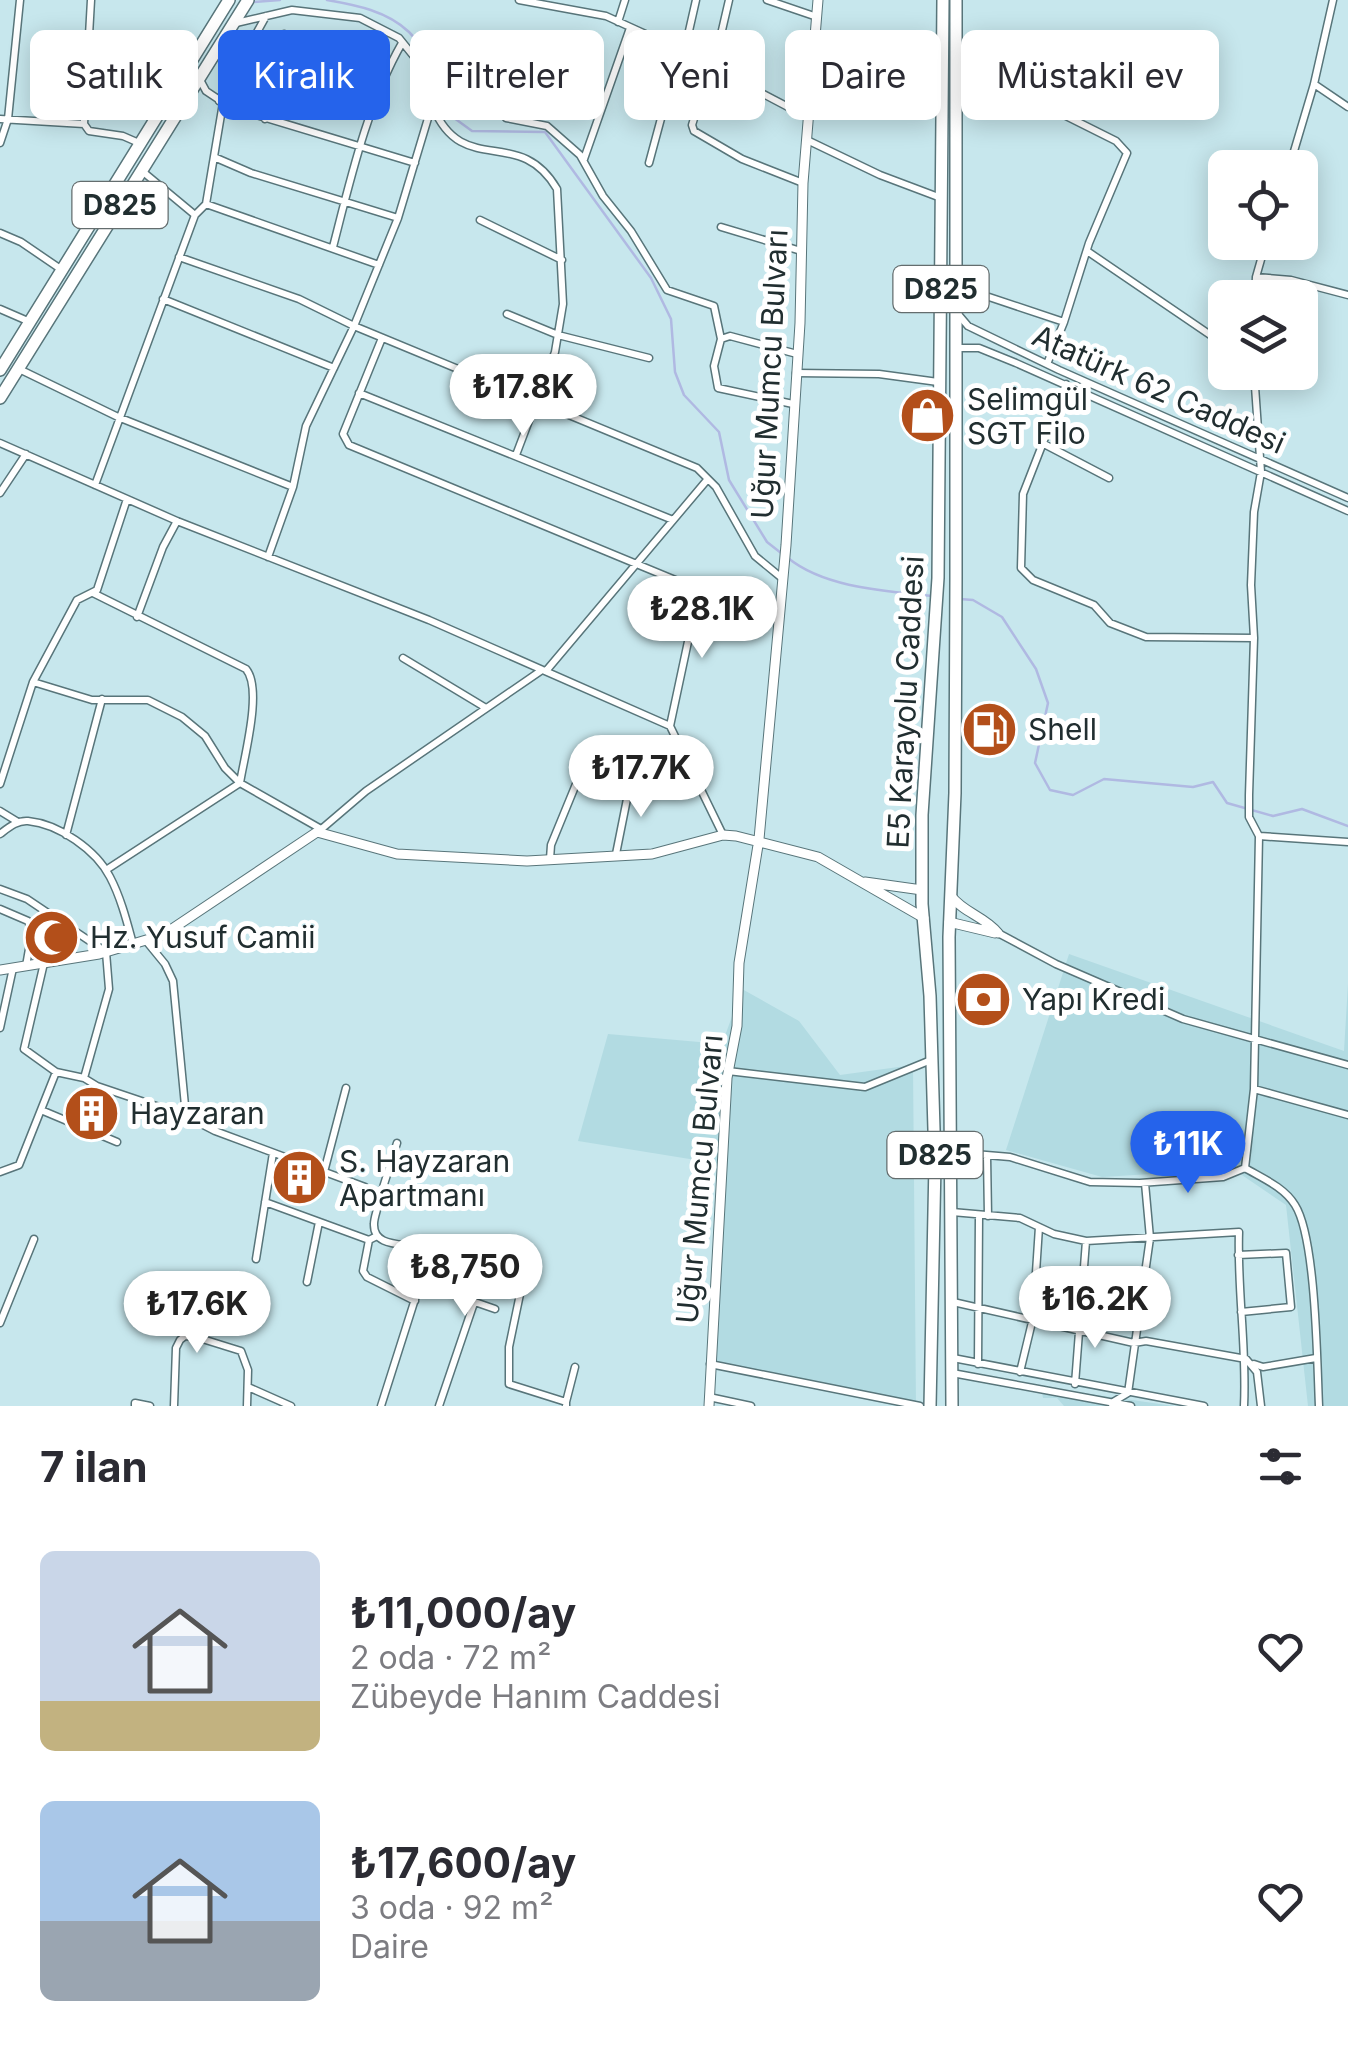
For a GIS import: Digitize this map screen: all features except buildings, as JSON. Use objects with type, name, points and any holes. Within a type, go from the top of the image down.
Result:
[{"type":"highway","name":"D825","points":[[0,398],[248,0]]},
{"type":"highway","name":"E5 Karayolu Caddesi","points":[[930,1406],[935,1163],[922,815],[938,578],[943,0]]},
{"type":"highway","name":"E5 Karayolu Caddesi","points":[[952,1406],[949,922],[955,793],[956,0]]},
{"type":"highway","name":"D825","points":[[0,370],[227,4]]},
{"type":"highway","points":[[922,890],[950,894]]},
{"type":"highway","points":[[924,918],[949,922]]},
{"type":"street","points":[[0,143],[20,0]]},
{"type":"street","points":[[91,0],[84,124],[89,131],[124,136],[140,144]]},
{"type":"street","points":[[523,0],[606,16],[635,30]]},
{"type":"street","points":[[618,22],[625,0]]},
{"type":"street","points":[[689,30],[696,0]]},
{"type":"street","points":[[722,30],[729,0]]},
{"type":"street","points":[[768,0],[817,17]]},
{"type":"street","name":"Uğur Mumcu Bulvarı","points":[[816,30],[818,0]]},
{"type":"street","points":[[1294,150],[1333,0]]},
{"type":"street","points":[[237,18],[292,10],[360,18],[402,43],[410,52]]},
{"type":"street","points":[[259,30],[267,15]]},
{"type":"street","points":[[583,160],[630,28]]},
{"type":"street","points":[[333,247],[361,148],[390,65],[402,43]]},
{"type":"street","points":[[199,78],[206,91],[218,100]]},
{"type":"street","points":[[1314,84],[1348,107]]},
{"type":"street","points":[[4,120],[84,124]]},
{"type":"street","points":[[94,484],[195,214],[206,204],[219,120]]},
{"type":"street","points":[[268,120],[415,163]]},
{"type":"street","points":[[268,557],[293,486],[306,426],[354,326],[398,218],[426,120]]},
{"type":"street","points":[[439,120],[456,141],[470,148],[527,157],[548,174],[557,190],[563,304],[558,336],[538,402],[516,456]]},
{"type":"street","points":[[516,120],[547,126],[583,160],[667,290],[714,306],[721,339],[714,366],[718,388],[793,404]]},
{"type":"street","points":[[649,162],[661,120]]},
{"type":"street","points":[[694,120],[694,131],[742,158],[803,183]]},
{"type":"street","name":"Uğur Mumcu Bulvarı","points":[[709,1401],[728,1071],[737,1026],[739,963],[758,842],[786,545],[803,183],[810,120]]},
{"type":"street","points":[[1047,364],[1126,153],[1116,141],[1074,120]]},
{"type":"street","points":[[807,140],[880,175],[941,198]]},
{"type":"street","points":[[214,156],[251,173],[398,218]]},
{"type":"street","points":[[142,171],[195,214]]},
{"type":"street","points":[[206,204],[379,265]]},
{"type":"street","points":[[480,220],[563,260]]},
{"type":"street","points":[[722,228],[802,250]]},
{"type":"street","points":[[0,233],[62,270]]},
{"type":"street","points":[[1087,251],[1208,333]]},
{"type":"street","points":[[179,257],[299,299],[382,338],[697,468],[716,487],[755,556],[782,579]]},
{"type":"street","points":[[1256,280],[1261,260]]},
{"type":"street","points":[[1256,277],[1292,280],[1348,295]]},
{"type":"street","points":[[989,297],[1064,322]]},
{"type":"street","points":[[163,299],[334,368]]},
{"type":"street","points":[[0,309],[30,322]]},
{"type":"street","name":"Atatürk 62 Caddesi","points":[[956,312],[968,326],[1047,364],[1348,498]]},
{"type":"street","points":[[507,314],[558,336],[648,358]]},
{"type":"street","points":[[721,339],[730,336],[796,354]]},
{"type":"street","points":[[382,338],[343,434],[349,445],[779,620]]},
{"type":"street","name":"Atatürk 62 Caddesi","points":[[956,348],[979,348],[1066,384],[1348,511]]},
{"type":"street","points":[[18,369],[118,417],[293,486]]},
{"type":"street","points":[[795,373],[878,374],[940,382]]},
{"type":"street","points":[[1066,384],[1023,494],[1021,568],[1033,580],[1094,605],[1110,623],[1146,637],[1254,638]]},
{"type":"street","points":[[1245,1168],[1254,1088],[1259,836],[1249,816],[1254,638],[1250,585],[1254,512],[1262,472],[1255,390]]},
{"type":"street","points":[[360,394],[673,520]]},
{"type":"street","points":[[0,443],[178,521],[429,620],[670,726]]},
{"type":"street","points":[[1044,444],[1109,478]]},
{"type":"street","points":[[0,493],[26,454]]},
{"type":"street","points":[[0,970],[146,942],[192,918],[319,831],[366,791],[544,670],[707,480]]},
{"type":"street","points":[[0,784],[33,682],[77,600],[97,590],[127,499]]},
{"type":"street","points":[[138,616],[163,547],[178,521]]},
{"type":"street","points":[[699,590],[670,726],[723,836]]},
{"type":"street","points":[[92,592],[246,669],[251,674],[253,706],[240,783],[106,870]]},
{"type":"street","points":[[403,658],[486,708]]},
{"type":"street","points":[[33,682],[102,700],[136,697],[182,716],[205,736],[225,768],[240,783],[319,831],[397,854],[550,860],[652,854],[723,836],[818,857],[924,918]]},
{"type":"street","points":[[66,834],[102,700]]},
{"type":"street","points":[[550,860],[551,845],[590,750]]},
{"type":"street","points":[[616,854],[631,779]]},
{"type":"street","points":[[0,811],[18,822]]},
{"type":"street","points":[[0,834],[18,822],[28,821],[66,834],[89,852],[106,870],[119,897],[134,946]]},
{"type":"street","points":[[1259,836],[1348,842]]},
{"type":"street","points":[[848,876],[872,884],[922,890]]},
{"type":"street","points":[[0,889],[28,899],[106,952],[110,989],[84,1078]]},
{"type":"street","points":[[950,894],[962,908],[987,920],[998,934]]},
{"type":"street","points":[[0,909],[28,920],[32,932],[26,966]]},
{"type":"street","points":[[949,922],[998,934],[1141,1003],[1348,1065]]},
{"type":"street","points":[[146,942],[165,964],[173,981],[186,1116]]},
{"type":"street","points":[[44,963],[24,1049],[56,1072],[84,1078],[186,1116],[365,1188],[380,1198]]},
{"type":"street","points":[[0,1028],[13,968]]},
{"type":"street","points":[[728,1071],[865,1087],[932,1060]]},
{"type":"street","points":[[0,1172],[19,1165],[56,1072]]},
{"type":"street","points":[[324,1172],[346,1088]]},
{"type":"street","points":[[1254,1088],[1348,1115]]},
{"type":"street","points":[[40,1110],[117,1142]]},
{"type":"street","points":[[397,1143],[363,1271],[367,1277],[415,1301]]},
{"type":"street","points":[[952,1152],[1010,1158],[1090,1182],[1145,1183],[1223,1177],[1245,1168]]},
{"type":"street","points":[[256,1259],[273,1154]]},
{"type":"street","points":[[978,1364],[986,1156]]},
{"type":"street","points":[[1245,1168],[1286,1193],[1297,1207],[1308,1259],[1319,1406]]},
{"type":"street","points":[[1112,1404],[1128,1392],[1150,1238],[1145,1183]]},
{"type":"street","points":[[265,1202],[388,1243],[422,1246],[430,1252],[381,1406]]},
{"type":"street","points":[[952,1212],[1020,1218],[1086,1241],[1239,1232],[1241,1312],[1248,1362],[1244,1406]]},
{"type":"street","points":[[306,1282],[319,1222]]},
{"type":"street","points":[[1020,1372],[1034,1318],[1040,1227]]},
{"type":"street","points":[[0,1324],[34,1239]]},
{"type":"street","points":[[1075,1384],[1086,1241]]},
{"type":"street","points":[[529,1252],[509,1347],[508,1384],[566,1404],[575,1368]]},
{"type":"street","points":[[1238,1255],[1286,1252],[1291,1307],[1241,1312]]},
{"type":"street","points":[[446,1292],[495,1309]]},
{"type":"street","points":[[952,1301],[1264,1367],[1316,1358]]},
{"type":"street","points":[[439,1406],[474,1303]]},
{"type":"street","points":[[174,1406],[176,1348],[185,1336],[241,1350],[247,1406]]},
{"type":"street","points":[[952,1358],[1204,1406]]},
{"type":"street","points":[[1248,1362],[1257,1372],[1261,1406]]},
{"type":"street","points":[[710,1364],[920,1406]]},
{"type":"street","points":[[952,1373],[1130,1406]]},
{"type":"street","points":[[248,1388],[291,1406]]},
{"type":"street","points":[[709,1401],[751,1406]]},
{"type":"street","points":[[134,1406],[150,1406]]},
{"type":"shaded area","points":[[1069,954],[1344,1051],[1348,984],[1348,1406],[1308,1406],[1286,1205],[1233,1169],[1102,1177],[1006,1150]]},
{"type":"shaded area","points":[[742,989],[799,1021],[840,1075],[913,1065],[916,1406],[716,1362],[727,1165],[578,1141],[608,1034],[722,1044]]},
{"type":"shaded area","points":[[1041,1387],[1174,1406],[1064,1406],[1057,1398],[1043,1398]]},
{"type":"waterway","points":[[254,2],[280,0]]},
{"type":"waterway","points":[[327,0],[381,14],[409,32],[426,55],[442,66],[450,115],[472,131],[545,132],[651,278],[671,319],[675,372],[684,395],[719,432],[729,480],[767,542],[781,553]]},
{"type":"waterway","points":[[788,558],[838,582],[933,596]]},
{"type":"waterway","points":[[960,599],[973,600],[1002,617],[1036,669],[1048,703],[1035,763],[1050,790],[1073,795],[1104,779],[1193,787],[1213,782],[1227,803],[1273,816],[1302,809],[1348,826]]},
{"type":"place","name":"Selimgül SGT Filo","points":[[928,416]]},
{"type":"place","name":"Shell","points":[[989,729]]},
{"type":"place","name":"Hz. Yusuf Camii","points":[[51,937]]},
{"type":"place","name":"Yapı Kredi","points":[[983,999]]},
{"type":"place","name":"Hayzaran","points":[[91,1113]]},
{"type":"place","name":"S. Hayzaran Apartmanı","points":[[300,1178]]}]
